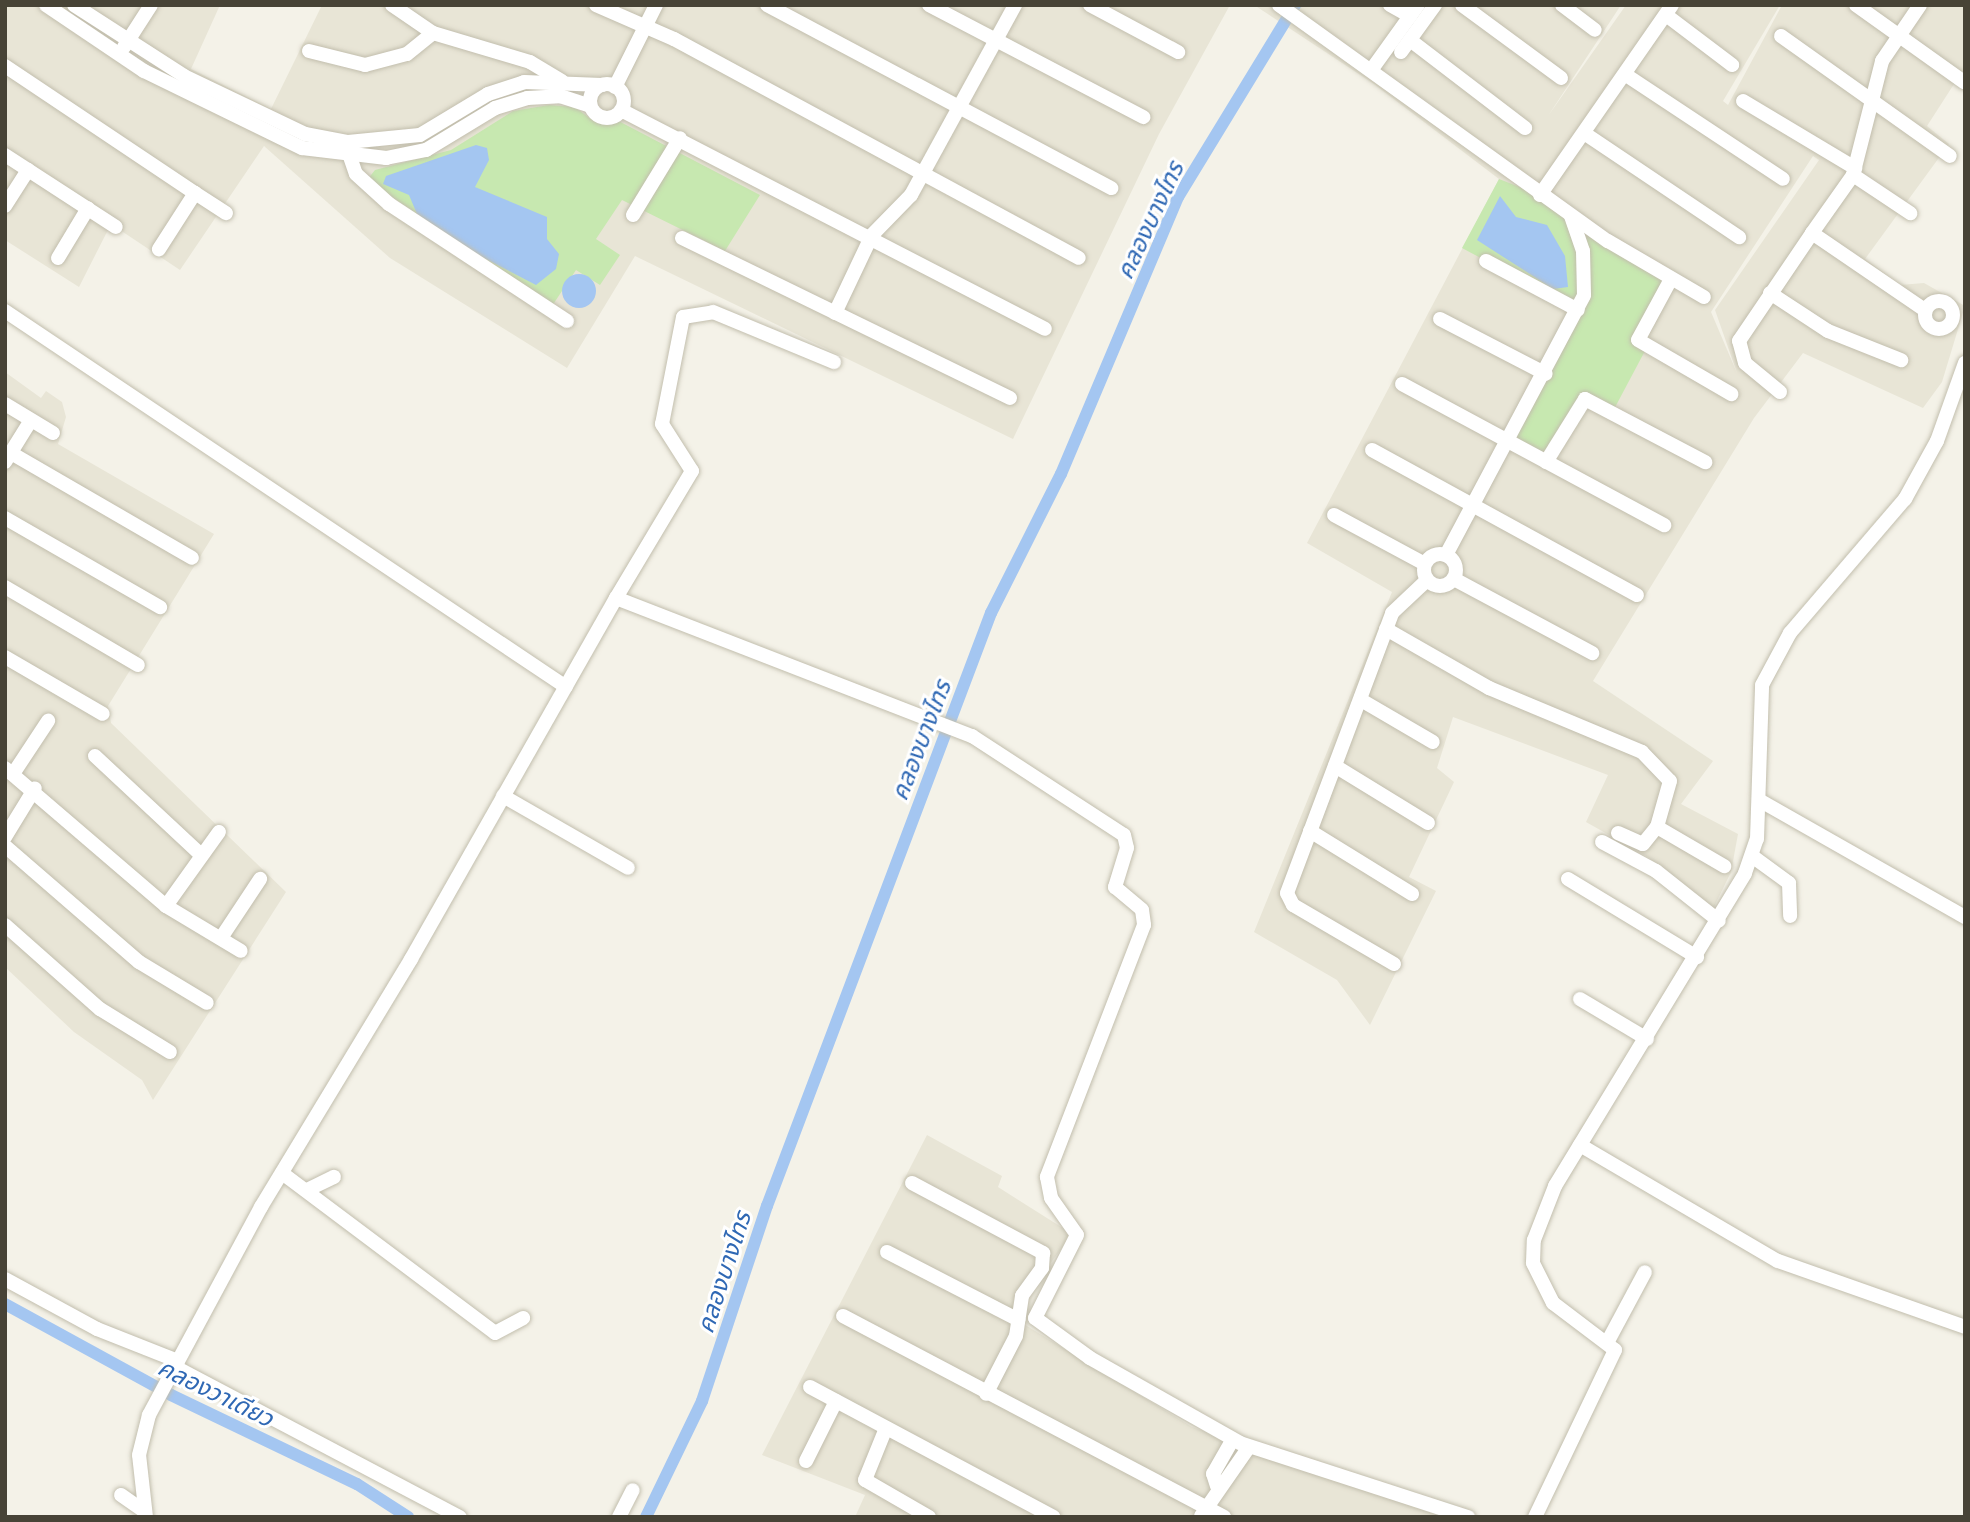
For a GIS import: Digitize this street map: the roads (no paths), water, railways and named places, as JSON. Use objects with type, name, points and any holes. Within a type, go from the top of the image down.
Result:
[{"type":"street","points":[[46,5],[119,54],[260,131],[348,149],[426,150],[495,108],[527,98],[560,96],[590,106],[604,118],[621,110]]},
{"type":"street","points":[[74,5],[128,41],[268,117],[348,149],[420,135],[488,94],[524,82],[562,81],[608,86]]},
{"type":"street","points":[[119,54],[151,5]]},
{"type":"street","points":[[392,5],[433,33],[530,62],[562,81]]},
{"type":"street","points":[[596,5],[645,25],[1079,258]]},
{"type":"street","points":[[590,106],[608,86],[656,5]]},
{"type":"street","points":[[767,5],[1111,188]]},
{"type":"street","points":[[929,5],[1143,117]]},
{"type":"street","points":[[835,313],[872,235],[894,215],[923,173],[1015,5]]},
{"type":"street","points":[[1090,5],[1178,52]]},
{"type":"street","points":[[1279,5],[1372,69],[1540,195],[1671,279],[1704,297]]},
{"type":"street","points":[[1372,69],[1414,11],[1390,5]]},
{"type":"street","points":[[1434,5],[1405,46],[1525,128]]},
{"type":"street","points":[[1462,5],[1561,78]]},
{"type":"street","points":[[1562,5],[1595,30]]},
{"type":"street","points":[[1856,5],[1964,82]]},
{"type":"street","points":[[1780,392],[1745,363],[1739,341],[1854,172],[1870,101],[1898,35],[1920,5]]},
{"type":"street","points":[[1540,195],[1669,10],[1732,65]]},
{"type":"street","points":[[309,51],[365,65],[408,54],[433,33]]},
{"type":"street","points":[[1781,36],[1950,156]]},
{"type":"street","points":[[5,66],[226,213]]},
{"type":"street","points":[[1626,75],[1783,179]]},
{"type":"street","points":[[608,86],[621,110],[872,235],[1045,329]]},
{"type":"street","points":[[1743,101],[1854,172],[1910,213]]},
{"type":"street","points":[[1584,133],[1739,237]]},
{"type":"street","points":[[633,215],[681,138]]},
{"type":"street","points":[[348,149],[356,174],[389,204],[567,321]]},
{"type":"street","points":[[5,155],[116,227]]},
{"type":"street","points":[[5,206],[28,170]]},
{"type":"street","points":[[159,249],[195,193]]},
{"type":"street","points":[[58,258],[88,208]]},
{"type":"street","points":[[1425,564],[1446,555],[1475,508],[1578,310],[1586,282],[1571,216]]},
{"type":"street","points":[[1812,233],[1925,310],[1934,329],[1959,323],[1944,301],[1925,310]]},
{"type":"street","points":[[682,238],[1010,398]]},
{"type":"street","points":[[1486,261],[1578,310]]},
{"type":"street","points":[[1671,279],[1638,340],[1731,394]]},
{"type":"street","points":[[1770,293],[1828,331],[1901,360]]},
{"type":"street","points":[[5,311],[566,687]]},
{"type":"street","points":[[145,1514],[141,1445],[159,1396],[282,1173],[692,471],[662,424],[683,317],[713,313],[834,362]]},
{"type":"street","points":[[1440,319],[1546,374]]},
{"type":"street","points":[[1535,1517],[1611,1364],[1615,1350],[1608,1341],[1552,1303],[1533,1263],[1534,1240],[1555,1186],[1698,957],[1752,856],[1759,800],[1762,685],[1790,633],[1911,491],[1965,363]]},
{"type":"street","points":[[1402,384],[1664,525]]},
{"type":"street","points":[[1546,462],[1585,399],[1705,462]]},
{"type":"street","points":[[5,404],[53,433]]},
{"type":"street","points":[[31,420],[8,457],[192,558]]},
{"type":"street","points":[[1372,450],[1637,595]]},
{"type":"street","points":[[1334,515],[1425,564]]},
{"type":"street","points":[[5,518],[160,607]]},
{"type":"street","points":[[1427,580],[1440,586],[1454,579],[1457,570],[1446,555]]},
{"type":"street","points":[[1425,564],[1427,580]]},
{"type":"street","points":[[1454,579],[1592,653]]},
{"type":"street","points":[[1394,964],[1288,899],[1310,831],[1386,629],[1403,598],[1427,580]]},
{"type":"street","points":[[5,587],[138,665]]},
{"type":"street","points":[[616,598],[970,736],[1124,835],[1128,848],[1114,879],[1119,893],[1142,910],[1144,925],[1047,1177],[1051,1198],[1077,1235],[1035,1318],[1090,1357],[1249,1447],[1468,1517]]},
{"type":"street","points":[[1386,629],[1489,688],[1642,751],[1670,781],[1657,827],[1643,844],[1618,833]]},
{"type":"street","points":[[5,657],[103,714]]},
{"type":"street","points":[[1361,700],[1433,742]]},
{"type":"street","points":[[48,721],[9,771],[36,788],[166,906],[242,951]]},
{"type":"street","points":[[95,756],[201,855]]},
{"type":"street","points":[[1335,766],[1428,823]]},
{"type":"street","points":[[5,836],[36,788]]},
{"type":"street","points":[[503,796],[628,868]]},
{"type":"street","points":[[1759,800],[1965,917]]},
{"type":"street","points":[[1657,827],[1724,866]]},
{"type":"street","points":[[1310,831],[1412,894]]},
{"type":"street","points":[[166,906],[219,832]]},
{"type":"street","points":[[1602,842],[1656,871],[1719,921]]},
{"type":"street","points":[[5,846],[139,962],[207,1003]]},
{"type":"street","points":[[1752,856],[1789,883],[1790,916]]},
{"type":"street","points":[[221,938],[260,879]]},
{"type":"street","points":[[1568,879],[1698,957]]},
{"type":"street","points":[[5,925],[100,1009],[170,1052]]},
{"type":"street","points":[[1580,999],[1647,1038]]},
{"type":"street","points":[[1580,1144],[1778,1261],[1965,1327]]},
{"type":"street","points":[[282,1173],[495,1333],[523,1318]]},
{"type":"street","points":[[307,1190],[334,1177]]},
{"type":"street","points":[[912,1182],[1043,1253],[1042,1268],[1022,1296],[1018,1320],[986,1394]]},
{"type":"street","points":[[887,1252],[1018,1320]]},
{"type":"street","points":[[1608,1341],[1645,1272]]},
{"type":"street","points":[[5,1279],[460,1517]]},
{"type":"street","points":[[843,1316],[1202,1513],[1224,1517]]},
{"type":"street","points":[[810,1387],[1053,1517]]},
{"type":"street","points":[[806,1461],[836,1401]]},
{"type":"street","points":[[886,1428],[865,1480],[929,1517]]},
{"type":"street","points":[[1217,1486],[1213,1474],[1233,1439]]},
{"type":"street","points":[[1202,1513],[1217,1486],[1228,1481],[1249,1447]]},
{"type":"street","points":[[619,1517],[634,1490]]},
{"type":"street","points":[[121,1495],[145,1514]]},
{"type":"water","points":[[476,145],[487,148],[489,160],[475,187],[547,217],[547,239],[559,254],[556,269],[536,285],[465,248],[417,214],[409,195],[383,184],[386,176]]},
{"type":"water","points":[[1500,196],[1516,217],[1547,225],[1565,256],[1568,287],[1553,289],[1477,240]]},
{"type":"water","points":[[579,274],[591,279],[596,291],[591,303],[579,308],[567,303],[562,291],[567,279]]},
{"type":"waterway","name":"คลองบางไทร","points":[[646,1517],[702,1401],[767,1206],[991,613],[1061,474],[1178,197],[1295,5]]},
{"type":"waterway","name":"คลองวาเดียว","points":[[5,1304],[171,1395],[357,1484],[408,1517]]}]
